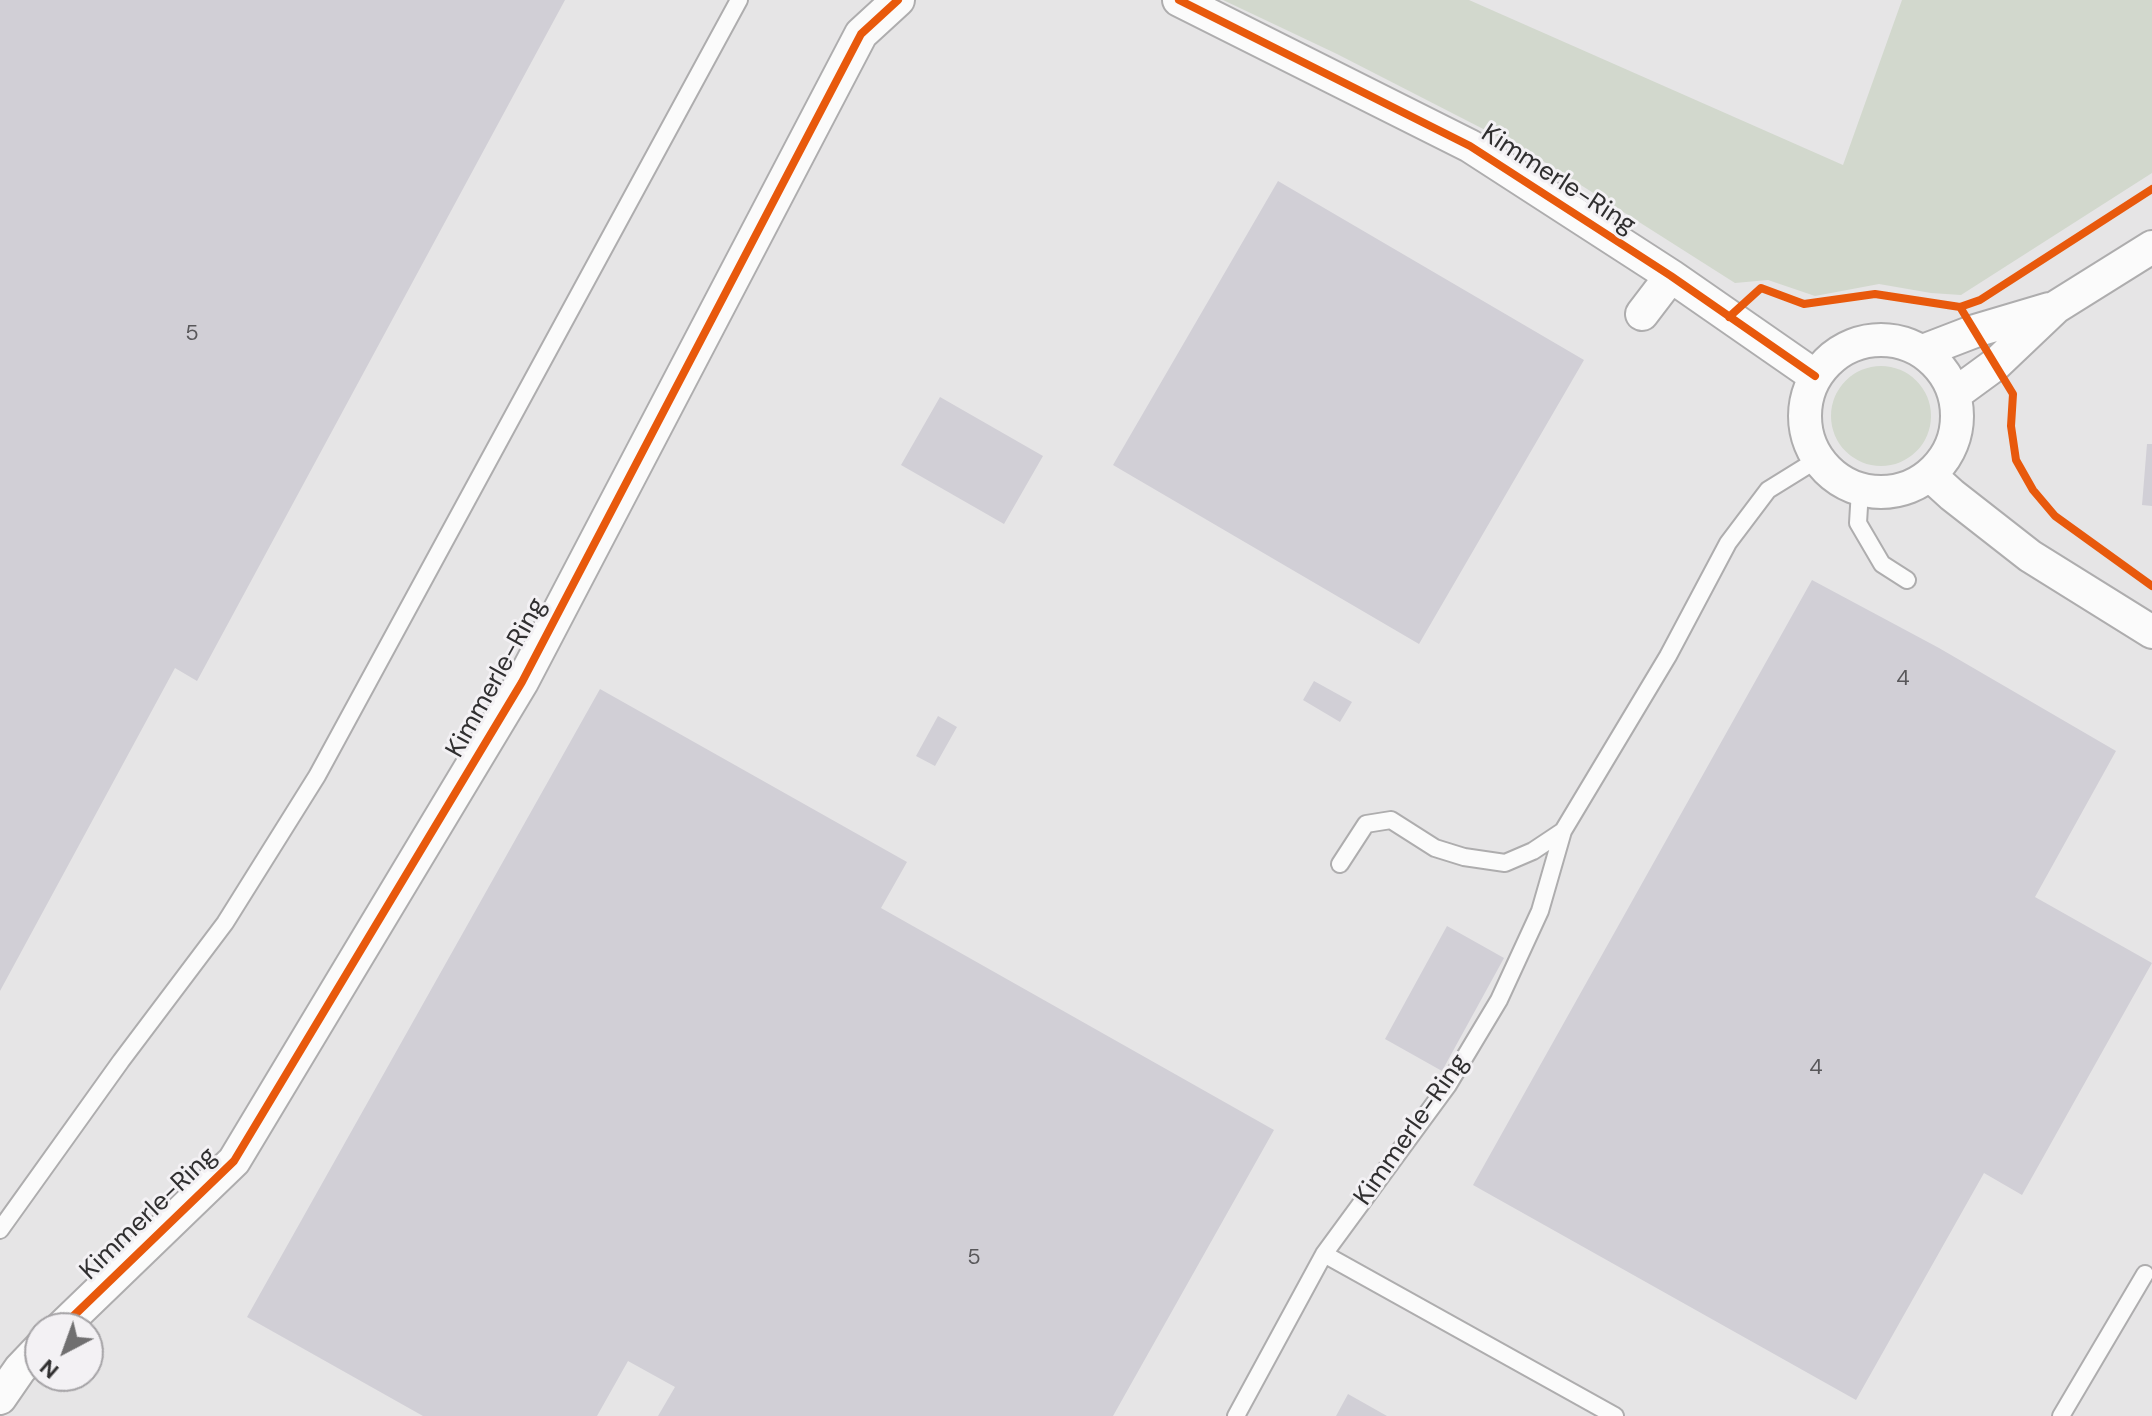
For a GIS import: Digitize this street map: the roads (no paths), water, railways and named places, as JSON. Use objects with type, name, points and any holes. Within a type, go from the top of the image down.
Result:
[{"type":"street","name":"Kimmerle-Ring","points":[[78,1312],[234,1161],[522,682],[861,34],[898,0]]},
{"type":"street","name":"Kimmerle-Ring","points":[[1179,0],[1470,146],[1671,276],[1815,376]]},
{"type":"street","points":[[1955,394],[1996,364],[2056,307],[2152,247]]},
{"type":"street","points":[[1642,314],[1671,276]]},
{"type":"street","points":[[1923,351],[1975,331],[2056,307]]},
{"type":"street","points":[[1876,339],[1900,341],[1923,351],[1948,377],[1955,394],[1958,416],[1955,439],[1945,458],[1930,475],[1909,488],[1885,492],[1860,490],[1836,478],[1818,459],[1808,439],[1804,418],[1807,396],[1815,376],[1832,357],[1852,345],[1876,339]]},
{"type":"street","points":[[1930,475],[2030,556],[2152,632]]},
{"type":"street","points":[[0,1398],[24,1365]]},
{"type":"lane","points":[[0,1230],[225,923],[317,776],[739,0]]},
{"type":"lane","name":"Kimmerle-Ring","points":[[1236,1416],[1324,1254],[1448,1085],[1499,1000],[1540,911],[1563,831],[1668,656],[1728,543],[1768,490],[1818,459]]},
{"type":"lane","points":[[1860,490],[1858,523],[1882,564],[1907,580]]},
{"type":"lane","name":"Kimmerle-Ring","points":[[1340,864],[1366,824],[1391,820],[1421,840],[1464,857],[1505,863],[1533,851],[1563,831]]},
{"type":"lane","points":[[1324,1254],[1615,1416]]},
{"type":"lane","points":[[2061,1416],[2145,1274]]}]
